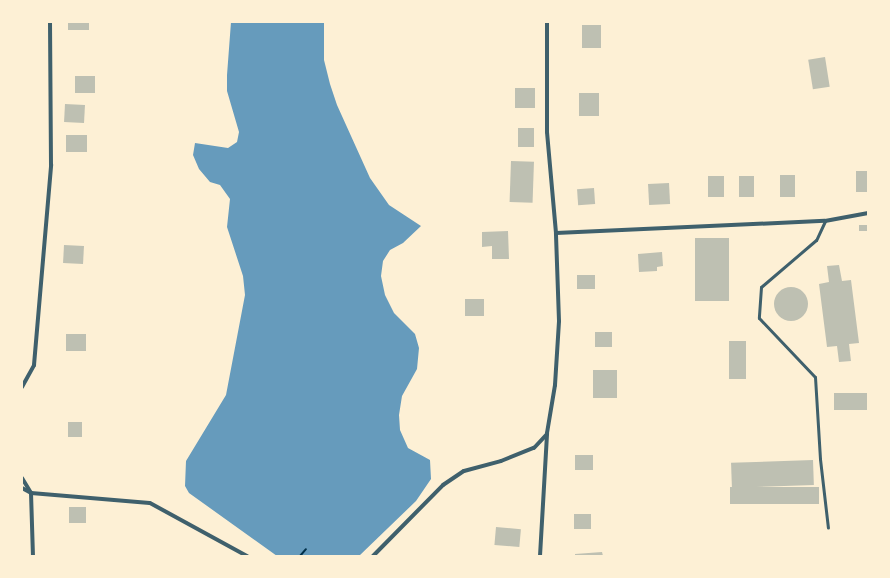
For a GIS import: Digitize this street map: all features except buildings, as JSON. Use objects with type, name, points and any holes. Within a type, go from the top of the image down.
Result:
[{"type":"street","points":[[22,387],[34,365],[51,165],[50,22]]},
{"type":"street","points":[[540,556],[547,433],[555,385],[559,321],[556,233],[547,132],[547,22]]},
{"type":"street","points":[[556,233],[825,221],[868,214]]},
{"type":"street","points":[[373,556],[443,485],[464,471],[501,461],[534,448],[547,433]]},
{"type":"street","points":[[22,478],[31,493],[34,556]]},
{"type":"street","points":[[22,488],[31,493],[150,503],[247,556]]},
{"type":"lane","points":[[825,221],[816,240],[761,287],[759,318],[815,377],[820,459],[828,528]]},
{"type":"path","points":[[300,556],[306,548]]},
{"type":"water","points":[[231,22],[324,22],[324,60],[330,84],[337,105],[370,178],[389,205],[421,226],[403,243],[390,250],[383,261],[381,276],[385,295],[394,313],[415,334],[419,348],[417,369],[402,396],[399,415],[400,430],[408,448],[430,460],[431,479],[416,501],[359,556],[277,556],[189,493],[185,486],[186,461],[226,395],[245,295],[243,276],[227,227],[230,199],[220,185],[210,182],[199,169],[193,155],[195,143],[228,148],[237,142],[239,132],[227,91]]}]
